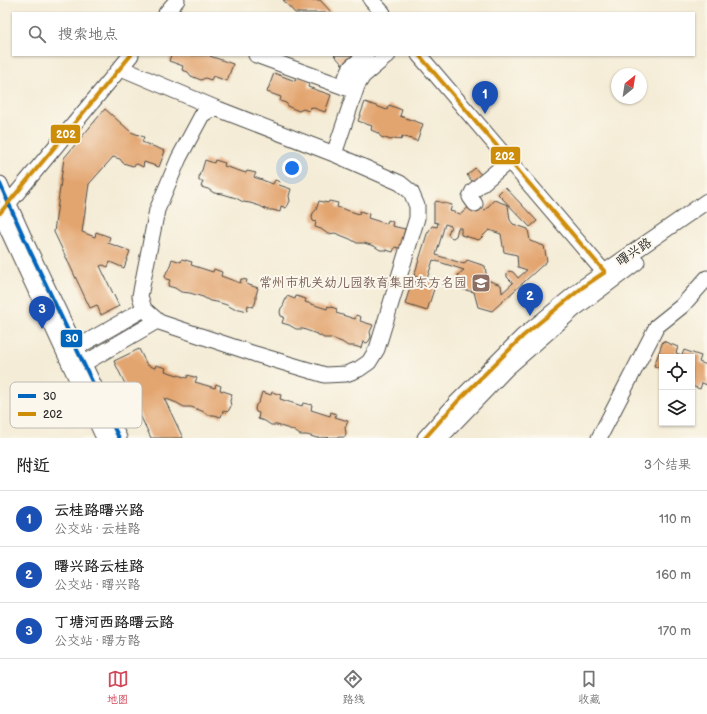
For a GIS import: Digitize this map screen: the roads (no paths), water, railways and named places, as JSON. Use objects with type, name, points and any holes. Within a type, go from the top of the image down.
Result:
[{"type":"street","points":[[167,12],[177,0]]},
{"type":"street","points":[[371,0],[382,12]]},
{"type":"street","points":[[3,210],[130,56]]},
{"type":"street","points":[[259,56],[355,91]]},
{"type":"street","points":[[346,77],[351,67],[365,56]]},
{"type":"street","points":[[334,154],[355,91],[363,76],[387,56]]},
{"type":"street","points":[[420,56],[608,276]]},
{"type":"street","points":[[120,68],[218,109],[334,154],[400,183],[411,192],[417,206],[417,218],[377,348],[369,362],[359,369],[346,374],[325,375],[255,354],[159,322],[144,309],[140,296],[157,210],[179,158],[202,115],[210,110],[218,109]]},
{"type":"street","points":[[475,204],[470,198],[474,191],[509,160]]},
{"type":"street","points":[[0,184],[3,210],[79,382]]},
{"type":"street","name":"曙兴路","points":[[440,438],[507,368],[573,310],[608,276],[639,249],[707,201]]},
{"type":"street","points":[[3,210],[32,256],[92,382]]},
{"type":"street","name":"曙兴路","points":[[425,438],[457,402],[523,336],[583,287],[636,262],[707,214]]},
{"type":"street","points":[[599,438],[656,326],[682,306],[707,278]]},
{"type":"street","points":[[76,348],[144,309]]},
{"type":"street","points":[[83,364],[157,321]]},
{"type":"street","points":[[100,428],[104,438]]},
{"type":"street","points":[[113,428],[118,438]]},
{"type":"place","name":"云桂路曙兴路","points":[[485,114]]},
{"type":"place","name":"常州市机关幼儿园教育集团东方名园","points":[[481,283]]},
{"type":"place","name":"曙兴路云桂路","points":[[530,316]]},
{"type":"place","name":"丁塘河西路曙云路","points":[[42,329]]}]
